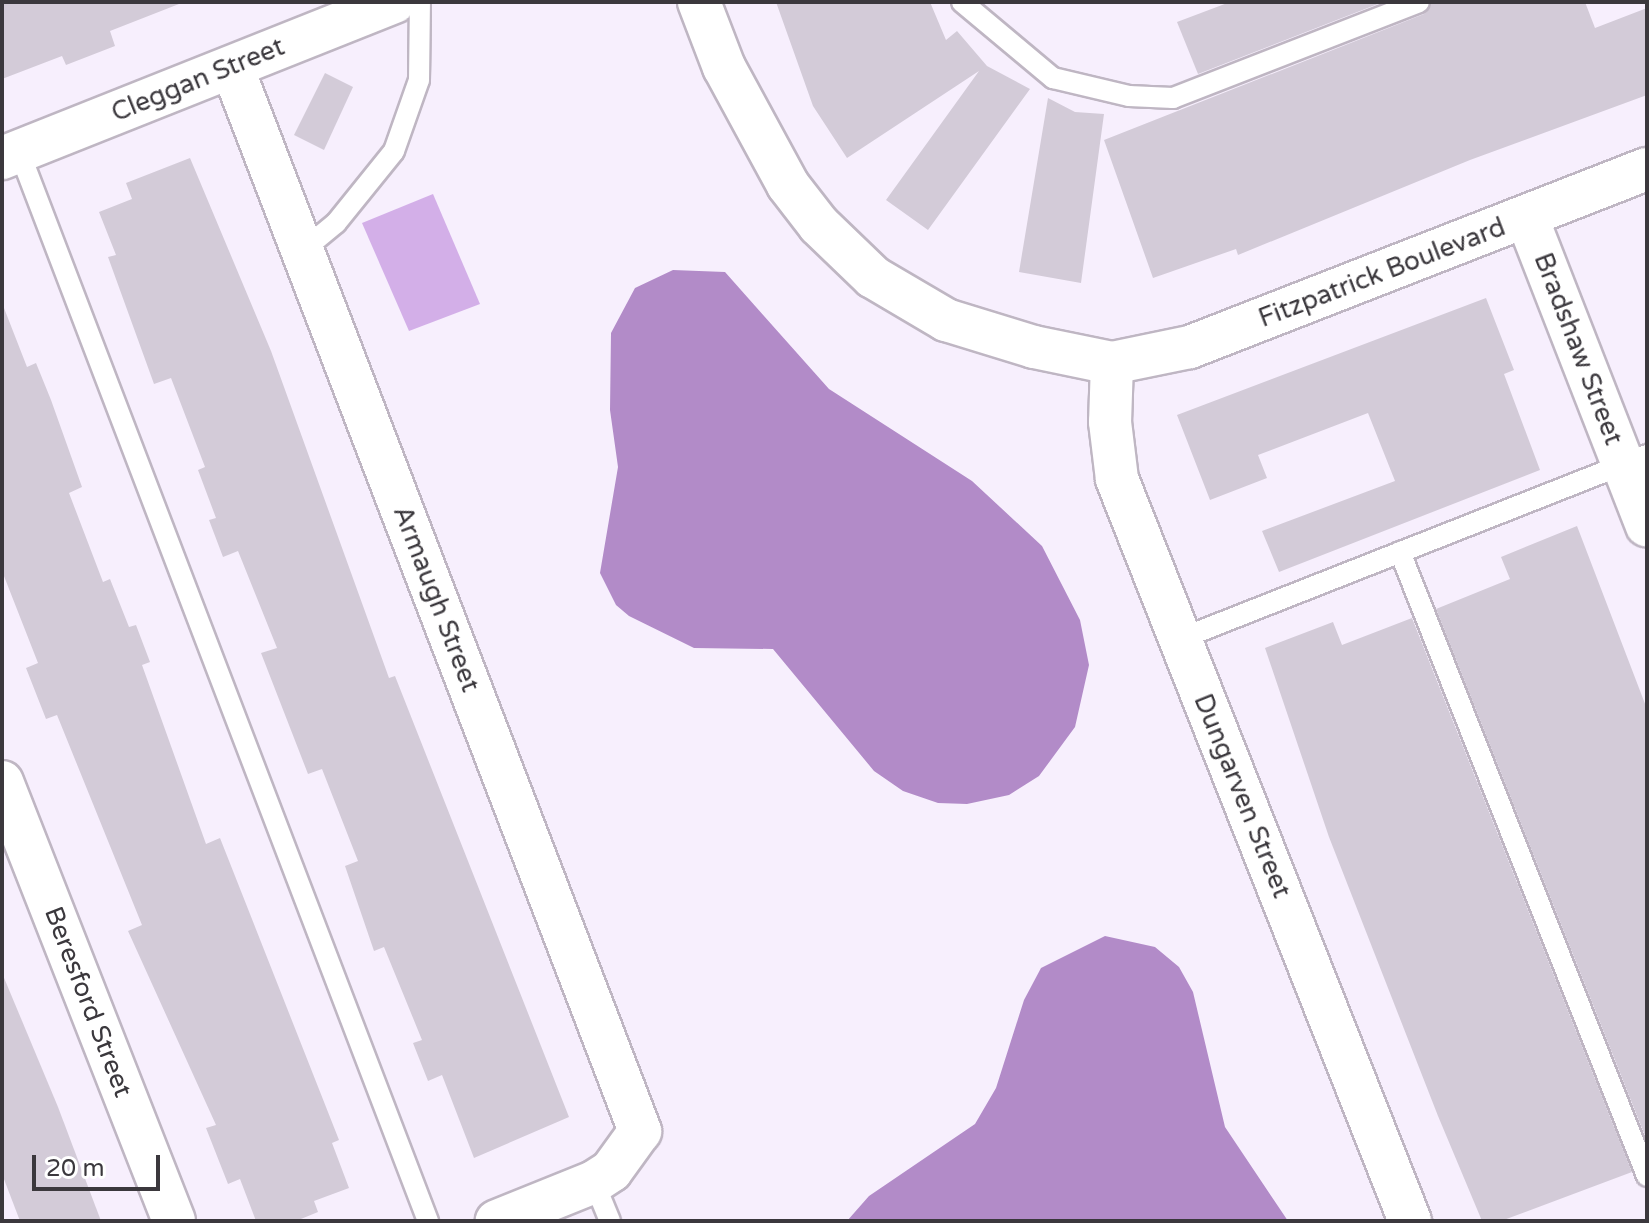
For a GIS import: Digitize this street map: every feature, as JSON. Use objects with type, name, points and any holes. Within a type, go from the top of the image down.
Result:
[{"type":"street","name":"Cleggan Street","points":[[11,154],[394,2]]},
{"type":"street","points":[[699,2],[724,67],[788,185],[819,225],[873,277],[946,320],[1034,347],[1112,363]]},
{"type":"street","name":"Armaugh Street","points":[[232,67],[640,1131],[611,1171],[594,1182]]},
{"type":"street","name":"Fitzpatrick Boulevard","points":[[1112,363],[1190,347],[1647,169]]},
{"type":"street","name":"Bradshaw Street","points":[[1527,218],[1635,460],[1647,525]]},
{"type":"street","name":"Dungarven Street","points":[[1112,363],[1110,422],[1117,479],[1410,1221]]},
{"type":"street","name":"Beresford Street","points":[[2,782],[174,1221]]},
{"type":"street","points":[[497,1221],[594,1182]]},
{"type":"lane","points":[[302,251],[371,184],[409,119],[421,68],[420,2]]},
{"type":"lane","points":[[962,2],[1053,78],[1129,96],[1173,98],[1419,2]]},
{"type":"lane","points":[[11,154],[428,1221]]},
{"type":"lane","points":[[1180,639],[1635,460]]},
{"type":"lane","points":[[1400,552],[1647,1176]]},
{"type":"lane","points":[[594,1182],[610,1221]]},
{"type":"shaded area","points":[[433,194],[480,304],[409,331],[362,223]]},
{"type":"shaded area","points":[[673,270],[725,272],[829,389],[972,481],[1042,546],[1080,620],[1089,665],[1075,727],[1039,776],[1009,795],[967,804],[938,803],[903,791],[874,771],[773,649],[694,648],[629,616],[616,605],[600,573],[618,467],[610,410],[611,333],[635,288]]},
{"type":"shaded area","points":[[1105,936],[1155,947],[1179,967],[1193,992],[1225,1127],[1288,1221],[847,1221],[869,1196],[975,1124],[996,1088],[1024,1000],[1041,968]]},
{"type":"building","points":[[2,2],[179,4],[110,31],[115,46],[66,65],[62,56],[2,79]]},
{"type":"building","points":[[776,2],[930,2],[946,40],[957,31],[987,66],[1030,89],[928,230],[886,200],[979,71],[847,158],[813,106]]},
{"type":"building","points":[[1230,2],[1383,2],[1198,74],[1177,22]]},
{"type":"building","points":[[1432,2],[1585,2],[1595,28],[1647,8],[1647,95],[1470,160],[1238,255],[1236,249],[1153,278],[1104,140],[1424,14]]},
{"type":"building","points":[[325,73],[353,87],[324,150],[294,135]]},
{"type":"building","points":[[1048,98],[1075,112],[1104,114],[1081,283],[1019,272]]},
{"type":"building","points":[[190,158],[271,351],[389,678],[395,676],[569,1117],[474,1158],[442,1075],[428,1081],[413,1043],[422,1040],[384,947],[374,951],[345,866],[358,861],[322,769],[308,774],[261,653],[277,648],[238,551],[223,557],[209,520],[216,518],[198,470],[205,467],[171,378],[154,384],[108,257],[116,255],[99,212],[132,199],[126,183]]},
{"type":"building","points":[[1486,298],[1514,370],[1504,374],[1540,470],[1279,572],[1262,531],[1395,481],[1368,413],[1258,455],[1267,478],[1210,500],[1177,415]]},
{"type":"building","points":[[4,308],[27,367],[36,363],[51,400],[82,487],[69,493],[103,582],[110,579],[129,627],[136,625],[150,662],[142,665],[206,844],[220,838],[339,1140],[332,1143],[349,1188],[314,1201],[318,1212],[296,1221],[256,1221],[240,1179],[228,1184],[206,1128],[216,1125],[128,931],[142,925],[57,715],[46,719],[26,668],[38,663],[2,571]]},
{"type":"building","points":[[1577,526],[1647,709],[1647,1141],[1436,609],[1510,579],[1501,557]]},
{"type":"building","points":[[1412,618],[1632,1172],[1501,1221],[1482,1221],[1438,1116],[1329,837],[1265,648],[1333,622],[1342,645]]},
{"type":"building","points":[[2,973],[101,1221],[20,1221],[2,1174]]}]
